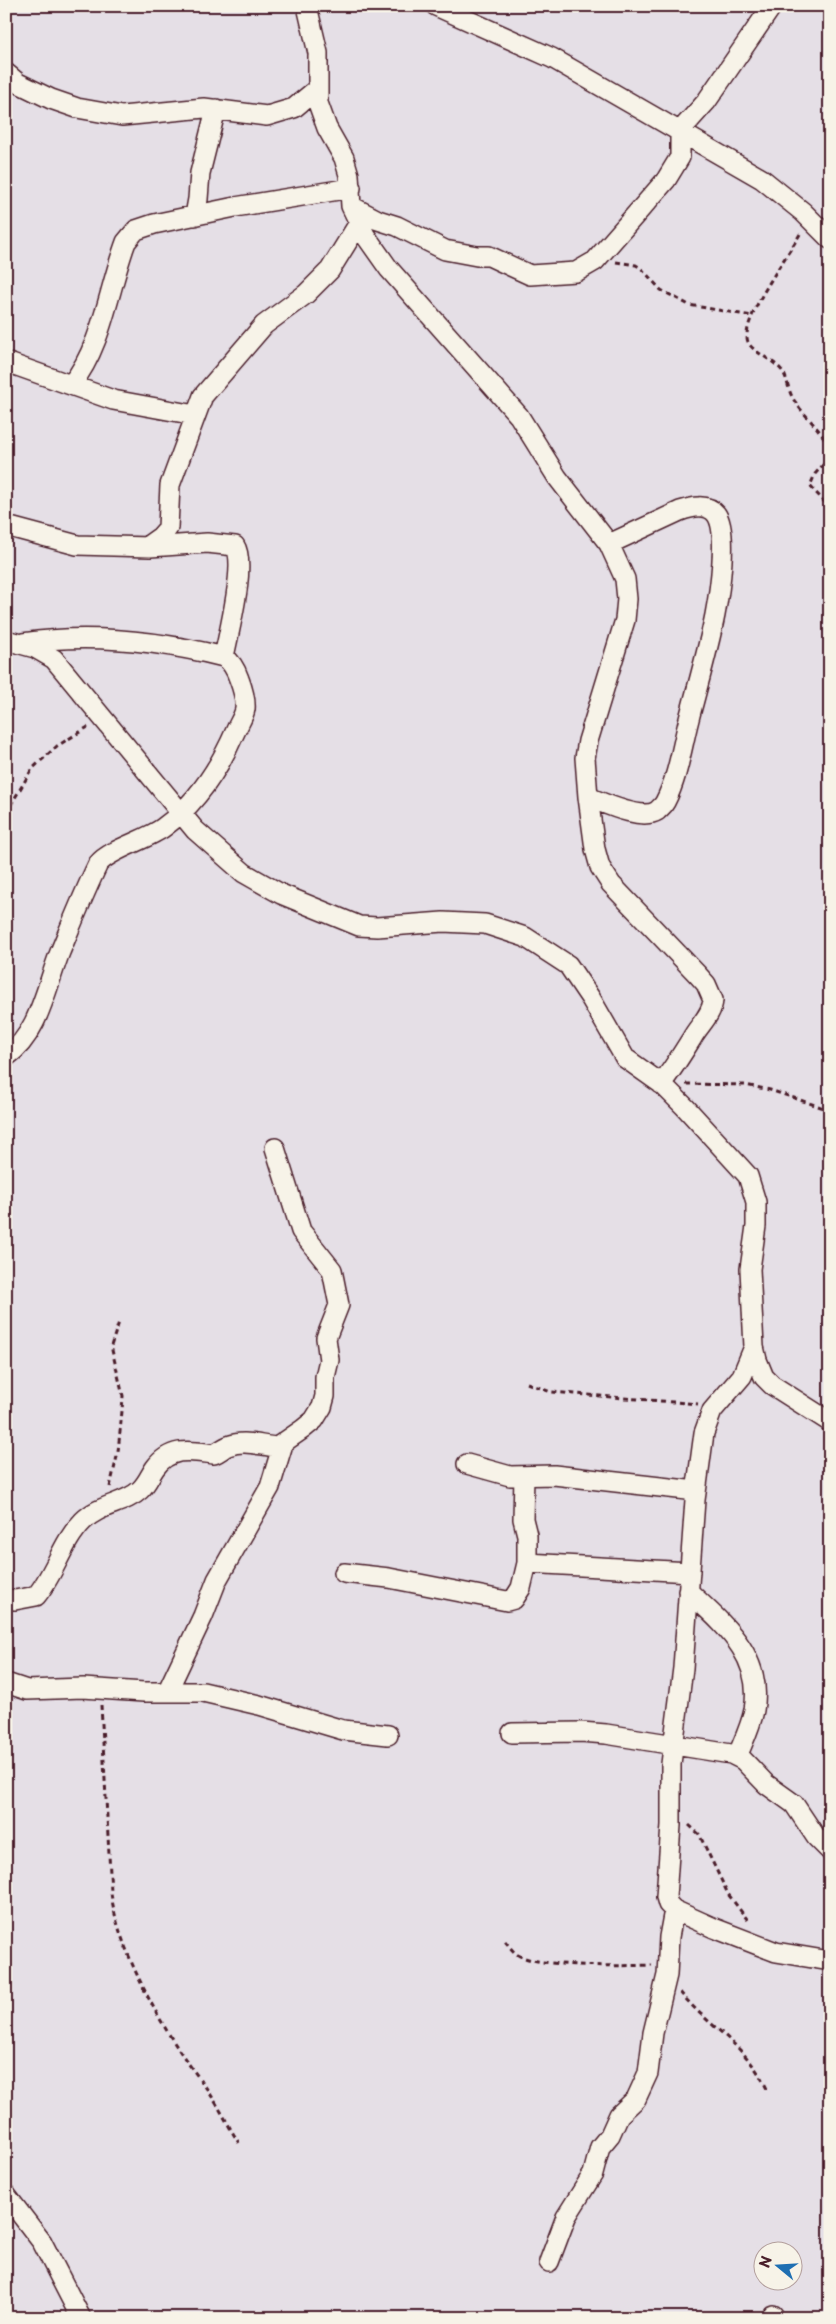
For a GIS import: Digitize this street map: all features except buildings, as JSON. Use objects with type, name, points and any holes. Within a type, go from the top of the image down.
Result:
[{"type":"street","points":[[308,6],[318,53],[316,89],[322,117],[344,158],[354,206],[370,243],[389,269],[519,416],[557,477],[609,544],[625,579],[627,599],[625,620],[588,742],[585,758],[595,849],[604,876],[697,974],[712,995],[713,1002],[708,1015],[662,1085]]},
{"type":"street","points":[[436,6],[552,58],[762,179],[809,218],[830,239]]},
{"type":"street","points":[[71,385],[88,360],[98,334],[126,242],[136,230],[154,224],[235,207],[354,206],[378,220],[398,226],[445,250],[477,256],[489,256],[530,275],[576,272],[595,260],[666,180],[680,157],[680,131],[706,102],[772,6]]},
{"type":"street","points":[[6,73],[21,85],[51,99],[77,108],[122,116],[143,112],[216,109],[262,116],[280,114],[294,108],[316,89]]},
{"type":"street","points":[[195,216],[200,173],[216,109]]},
{"type":"street","points":[[146,547],[160,538],[168,528],[170,486],[188,442],[195,414],[206,393],[222,377],[264,325],[306,294],[330,270],[348,244],[354,206]]},
{"type":"street","points":[[6,362],[113,400],[195,414]]},
{"type":"street","points":[[588,797],[631,812],[646,814],[656,811],[664,803],[675,775],[715,614],[721,566],[720,526],[714,512],[705,508],[692,507],[680,511],[609,544]]},
{"type":"street","points":[[6,526],[77,546],[146,547],[207,543],[237,548],[238,583],[224,657]]},
{"type":"street","points":[[6,1057],[24,1041],[44,1000],[59,955],[98,864],[107,855],[131,846],[163,828],[182,813],[208,782],[228,750],[244,714],[245,707],[240,681],[231,662],[224,657],[178,646],[97,639],[14,642]]},
{"type":"street","points":[[14,642],[54,658],[195,830],[244,873],[281,894],[344,921],[370,927],[443,922],[475,922],[525,937],[568,965],[591,999],[625,1058],[662,1085],[748,1176],[754,1192],[756,1226],[750,1269],[754,1347],[760,1368],[772,1385],[830,1422]]},
{"type":"street","points":[[6,1599],[15,1600],[36,1596],[69,1539],[83,1521],[113,1502],[140,1490],[162,1460],[179,1451],[214,1454],[236,1443],[252,1443],[275,1447],[283,1444],[309,1424],[322,1407],[329,1360],[326,1338],[340,1305],[332,1270],[301,1231],[275,1148]]},
{"type":"street","points":[[754,1347],[742,1376],[716,1406],[708,1420],[704,1434],[696,1491],[683,1668],[674,1744],[666,1897],[668,1904],[674,1910],[764,1947],[791,1955],[830,1961]]},
{"type":"street","points":[[168,1692],[203,1616],[216,1580],[270,1487],[283,1444]]},
{"type":"street","points":[[467,1464],[510,1476],[554,1475],[696,1491]]},
{"type":"street","points":[[344,1573],[389,1578],[507,1601],[517,1597],[527,1563],[527,1535],[523,1519],[524,1476]]},
{"type":"street","points":[[527,1563],[689,1582],[731,1632],[743,1649],[750,1668],[756,1692],[754,1712],[737,1757]]},
{"type":"street","points":[[6,1683],[27,1690],[100,1689],[218,1694],[325,1726],[388,1736]]},
{"type":"street","points":[[512,1733],[581,1732],[720,1751],[737,1757],[766,1784],[794,1804],[816,1836],[830,1851]]},
{"type":"street","points":[[549,2262],[566,2217],[593,2174],[600,2147],[610,2135],[619,2115],[636,2099],[645,2081],[653,2033],[668,1970],[669,1937],[674,1910]]},
{"type":"street","points":[[6,2195],[42,2242],[81,2318]]},
{"type":"path","points":[[809,218],[790,251],[768,283],[748,323],[748,343],[783,372],[787,379],[789,393],[818,428],[830,449]]},
{"type":"path","points":[[595,260],[636,265],[645,271],[652,282],[667,295],[689,305],[752,316]]},
{"type":"path","points":[[830,457],[815,474],[810,486],[830,508]]},
{"type":"path","points":[[6,813],[32,769],[42,758],[57,746],[103,718]]},
{"type":"path","points":[[662,1085],[745,1085],[770,1090],[830,1110]]},
{"type":"path","points":[[113,1502],[109,1488],[118,1452],[123,1396],[111,1346],[119,1322]]},
{"type":"path","points":[[527,1383],[551,1392],[716,1406]]},
{"type":"path","points":[[100,1689],[111,1892],[116,1917],[128,1950],[156,2012],[178,2049],[214,2100],[239,2144]]},
{"type":"path","points":[[671,1807],[699,1834],[728,1894],[757,1933],[764,1947]]},
{"type":"path","points":[[505,1941],[516,1954],[534,1961],[668,1970],[684,1997],[743,2052],[759,2072],[767,2089]]}]
